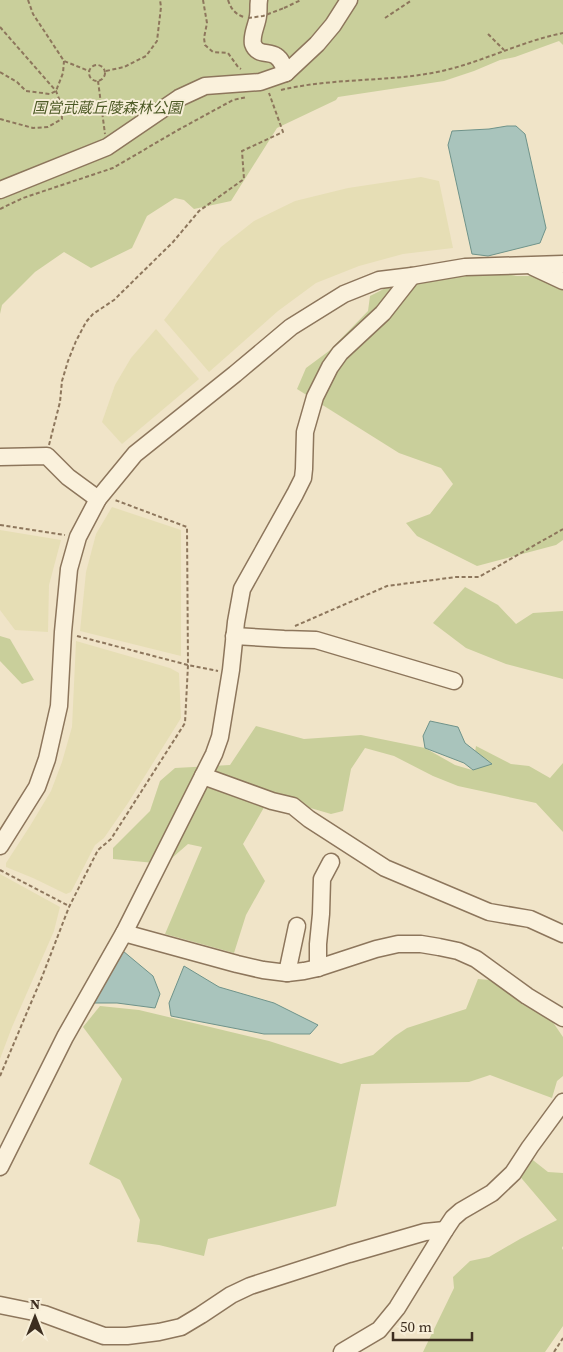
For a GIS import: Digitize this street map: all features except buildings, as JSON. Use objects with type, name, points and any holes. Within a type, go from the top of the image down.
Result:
[{"type":"street","points":[[259,0],[253,43],[261,52],[274,54],[279,58],[286,73]]},
{"type":"street","points":[[0,190],[107,147],[179,98],[205,86],[260,90],[286,73],[317,44],[333,25],[348,0]]},
{"type":"street","points":[[0,846],[37,787],[48,759],[59,706],[69,570],[78,538],[100,497],[135,454],[291,327],[344,294],[379,280],[465,266],[563,264]]},
{"type":"street","points":[[527,265],[563,281]]},
{"type":"street","points":[[0,1168],[65,1037],[124,932],[214,754],[220,737],[242,589],[296,494],[303,478],[305,432],[315,397],[330,366],[340,353],[383,313],[412,276]]},
{"type":"street","points":[[0,457],[47,456],[68,477],[100,497]]},
{"type":"street","points":[[234,636],[316,640],[454,681]]},
{"type":"street","points":[[203,776],[272,801],[292,806],[385,868],[489,912],[530,919],[563,934]]},
{"type":"street","points":[[272,801],[291,814]]},
{"type":"street","points":[[318,968],[322,879],[330,862]]},
{"type":"street","points":[[287,973],[297,926]]},
{"type":"street","points":[[124,932],[237,964],[287,973],[318,968],[376,949],[398,944],[421,944],[440,947],[458,951],[476,959],[527,996],[563,1018]]},
{"type":"street","points":[[342,1352],[379,1330],[397,1308],[453,1218],[492,1193],[513,1173],[563,1102]]},
{"type":"street","points":[[0,1305],[44,1314],[104,1336],[127,1336],[159,1332],[181,1326],[231,1295],[250,1286],[425,1232],[445,1230]]},
{"type":"path","points":[[28,0],[33,14],[64,61],[89,72],[91,78],[98,81],[104,78],[106,71]]},
{"type":"path","points":[[106,71],[124,67],[146,56],[158,41],[160,0]]},
{"type":"path","points":[[47,456],[60,402],[62,381],[76,341],[86,322],[93,314],[114,300],[173,242],[199,211],[244,179],[242,151],[283,132],[260,90],[228,53],[213,52],[205,45],[204,38],[207,22],[203,0]]},
{"type":"path","points":[[228,0],[233,12],[248,18],[263,16],[301,0]]},
{"type":"path","points":[[385,18],[412,0]]},
{"type":"path","points":[[0,27],[56,91],[61,104],[62,119],[48,127],[33,128],[0,119]]},
{"type":"path","points":[[0,209],[23,198],[113,168],[233,100],[260,90],[336,81],[399,78],[433,73],[456,68],[522,44],[563,33]]},
{"type":"path","points":[[488,34],[504,50]]},
{"type":"path","points":[[0,72],[17,82],[26,91],[50,94],[56,91],[63,73],[64,61]]},
{"type":"path","points":[[89,72],[91,68],[97,65],[106,71]]},
{"type":"path","points":[[98,81],[107,147]]},
{"type":"path","points":[[0,1076],[70,907],[98,850],[111,839],[185,724],[188,665],[187,527],[100,497]]},
{"type":"path","points":[[0,525],[78,538]]},
{"type":"path","points":[[284,639],[296,626],[387,586],[479,577],[563,529]]},
{"type":"path","points":[[63,632],[188,665],[221,672],[231,670]]},
{"type":"path","points":[[0,870],[70,907]]},
{"type":"path","points":[[554,1352],[563,1338]]},
{"type":"shaded area","points":[[421,177],[439,181],[453,248],[403,254],[359,266],[316,283],[278,311],[209,372],[164,320],[221,247],[254,221],[295,201],[348,188]]},
{"type":"shaded area","points":[[156,329],[199,379],[122,444],[102,422],[115,385],[131,358]]},
{"type":"shaded area","points":[[112,507],[181,530],[181,656],[80,631],[86,572],[96,534]]},
{"type":"shaded area","points":[[0,530],[61,540],[49,585],[48,632],[15,630],[0,610]]},
{"type":"shaded area","points":[[76,641],[170,668],[179,673],[181,718],[128,803],[104,838],[95,845],[71,892],[66,894],[6,867],[6,863],[51,791],[62,762],[72,727]]},
{"type":"shaded area","points":[[0,874],[60,907],[54,931],[0,1059]]},
{"type":"green space","name":"国営武蔵丘陵森林公園","points":[[0,0],[563,0],[563,45],[559,41],[444,81],[338,97],[336,100],[277,128],[231,201],[194,209],[184,200],[175,198],[147,216],[132,248],[91,268],[64,252],[35,272],[2,305],[0,314]]},
{"type":"green space","points":[[465,267],[517,276],[563,276],[563,540],[556,545],[477,566],[417,536],[406,523],[430,514],[453,484],[441,468],[399,453],[297,389],[306,368],[329,351],[368,311],[370,296],[425,268]]},
{"type":"green space","points":[[465,587],[498,605],[516,624],[533,613],[563,611],[563,679],[506,664],[466,648],[433,623]]},
{"type":"green space","points":[[0,636],[10,639],[34,680],[22,684],[0,661]]},
{"type":"green space","points":[[256,726],[304,739],[361,735],[425,748],[455,765],[472,770],[476,746],[511,764],[529,766],[550,778],[563,763],[563,832],[536,803],[458,786],[433,776],[394,756],[365,748],[351,769],[343,811],[331,814],[290,802],[266,804],[243,844],[265,881],[246,915],[234,953],[165,934],[202,847],[188,844],[165,864],[113,859],[113,848],[150,811],[160,781],[175,768],[230,765]]},
{"type":"green space","points":[[478,979],[490,980],[524,1003],[548,1015],[563,1037],[563,1076],[557,1081],[552,1098],[490,1075],[469,1082],[361,1084],[336,1206],[208,1239],[204,1256],[159,1245],[137,1242],[140,1220],[120,1180],[89,1164],[122,1079],[83,1027],[100,1006],[139,1010],[269,1041],[341,1064],[373,1055],[407,1028],[466,1009]]},
{"type":"green space","points":[[529,1157],[548,1172],[563,1173],[563,1326],[545,1352],[423,1352],[454,1288],[453,1277],[470,1261],[489,1257],[557,1220],[517,1173]]},
{"type":"water","points":[[516,126],[525,134],[546,228],[540,243],[488,256],[472,254],[448,145],[452,131]]},
{"type":"water","points":[[430,721],[458,727],[465,743],[492,764],[473,770],[464,763],[425,748],[423,736]]},
{"type":"water","points":[[123,951],[153,976],[160,994],[155,1008],[117,1003],[92,1003]]},
{"type":"water","points":[[184,966],[219,987],[274,1003],[318,1025],[310,1034],[264,1034],[171,1016],[169,1003]]}]
